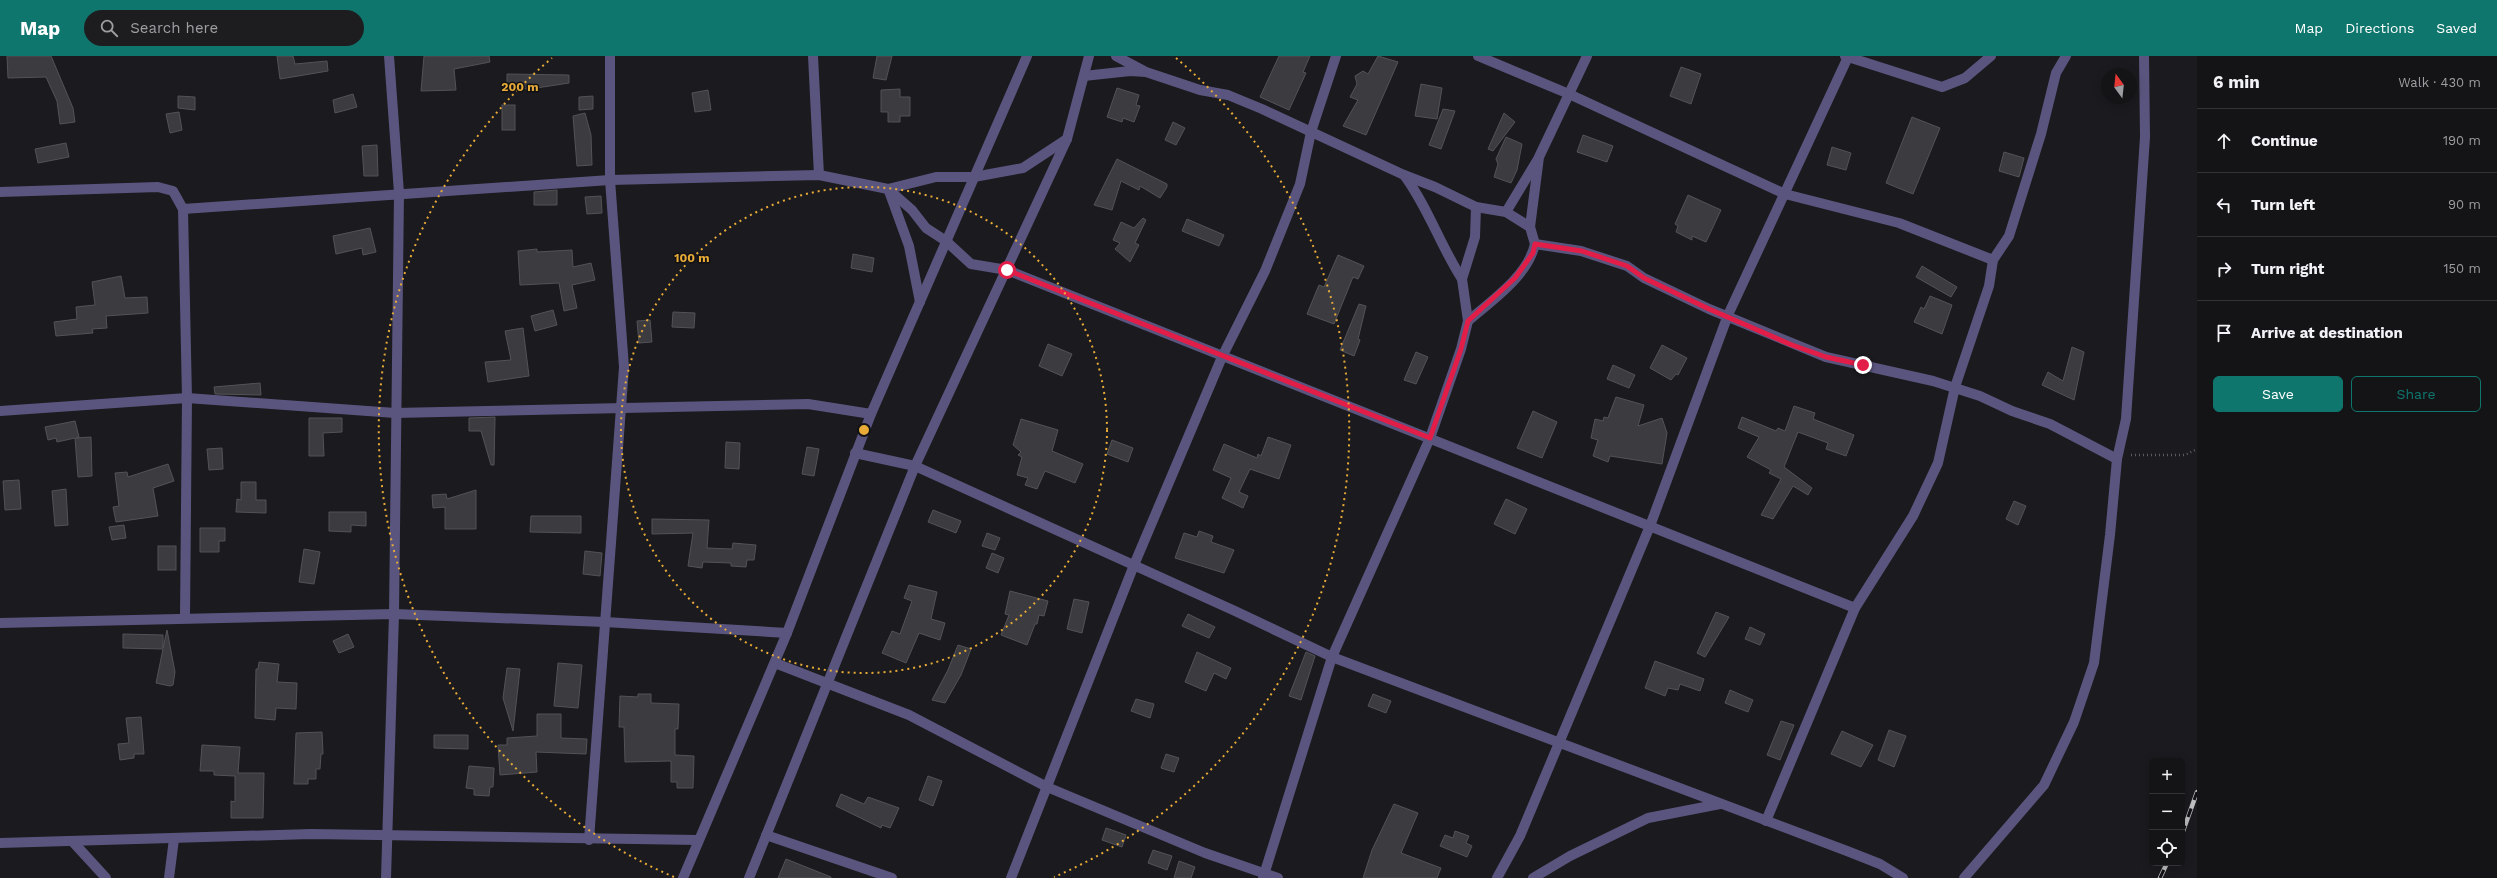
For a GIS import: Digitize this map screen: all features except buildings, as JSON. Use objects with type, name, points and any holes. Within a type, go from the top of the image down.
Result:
[{"type":"street","points":[[386,878],[394,614],[395,413],[399,193],[389,56]]},
{"type":"street","points":[[589,840],[624,367],[610,180],[610,56]]},
{"type":"street","points":[[813,56],[819,175]]},
{"type":"street","points":[[683,878],[788,633],[871,414],[1027,56]]},
{"type":"street","points":[[749,878],[915,466],[1067,139],[1090,56]]},
{"type":"street","points":[[1116,56],[1146,72],[1200,90],[1228,95],[1262,108],[1311,132],[1404,175],[1435,187],[1476,207],[1506,212],[1530,227]]},
{"type":"street","points":[[1011,878],[1134,565],[1222,357],[1264,270],[1300,184],[1311,132],[1336,56]]},
{"type":"street","points":[[1478,56],[1569,94],[1785,194],[1899,223],[1993,260]]},
{"type":"street","points":[[1506,212],[1539,157],[1587,56]]},
{"type":"street","points":[[1497,878],[1520,836],[1560,744],[1650,526],[1728,315],[1785,194],[1847,56],[1942,87],[1965,78],[1991,56]]},
{"type":"street","points":[[1766,820],[1855,608],[1913,516],[1938,464],[1955,387],[1989,286],[1993,260],[2009,236],[2041,134],[2056,73],[2066,56]]},
{"type":"street","points":[[1964,878],[2044,785],[2074,722],[2094,663],[2107,567],[2117,459],[2126,419],[2145,137],[2144,56]]},
{"type":"street","points":[[1084,76],[1130,71],[1146,72]]},
{"type":"street","points":[[183,209],[399,193],[610,180],[819,175],[888,189],[936,178],[974,177],[1023,168],[1067,139]]},
{"type":"street","points":[[1468,321],[1515,278],[1533,253],[1535,244],[1530,227],[1539,157]]},
{"type":"street","points":[[1265,876],[1332,657],[1430,438],[1458,356],[1468,321],[1462,279],[1444,248],[1419,194],[1404,175]]},
{"type":"street","points":[[0,192],[158,187],[174,191],[183,209],[187,398],[185,617]]},
{"type":"street","points":[[888,189],[912,210],[926,228],[946,241],[971,264],[1007,270],[1222,357],[1430,438],[1855,608]]},
{"type":"street","points":[[888,189],[909,246],[920,302]]},
{"type":"street","points":[[1462,279],[1475,237],[1476,207]]},
{"type":"street","points":[[1535,244],[1582,251],[1627,266],[1644,278],[1709,309],[1728,315],[1786,342],[1826,357],[1955,387],[2050,424],[2117,459]]},
{"type":"street","points":[[0,411],[187,398],[395,413],[808,404],[871,414]]},
{"type":"street","points":[[855,453],[915,466],[1332,657],[1880,864],[1903,878]]},
{"type":"street","points":[[0,623],[185,617],[394,614],[605,622],[788,633]]},
{"type":"street","points":[[775,663],[826,685],[909,715],[1047,787],[1205,853],[1265,876],[1278,878]]},
{"type":"street","points":[[1533,878],[1564,858],[1648,818],[1721,804]]},
{"type":"street","points":[[0,843],[388,834],[589,840],[698,840]]},
{"type":"street","points":[[766,835],[892,878]]},
{"type":"street","points":[[169,878],[174,839]]},
{"type":"street","points":[[72,842],[106,878]]},
{"type":"path","points":[[2117,459],[2133,455],[2185,455],[2197,448]]},
{"type":"railway","points":[[2183,830],[2197,792]]},
{"type":"railway","points":[[2160,878],[2166,866]]},
{"type":"route","points":[[1007,270],[1222,357],[1430,438],[1461,349],[1468,321],[1515,278],[1533,253],[1535,244],[1582,251],[1627,266],[1644,278],[1709,309],[1728,315],[1792,345],[1826,357],[1863,365]]}]
